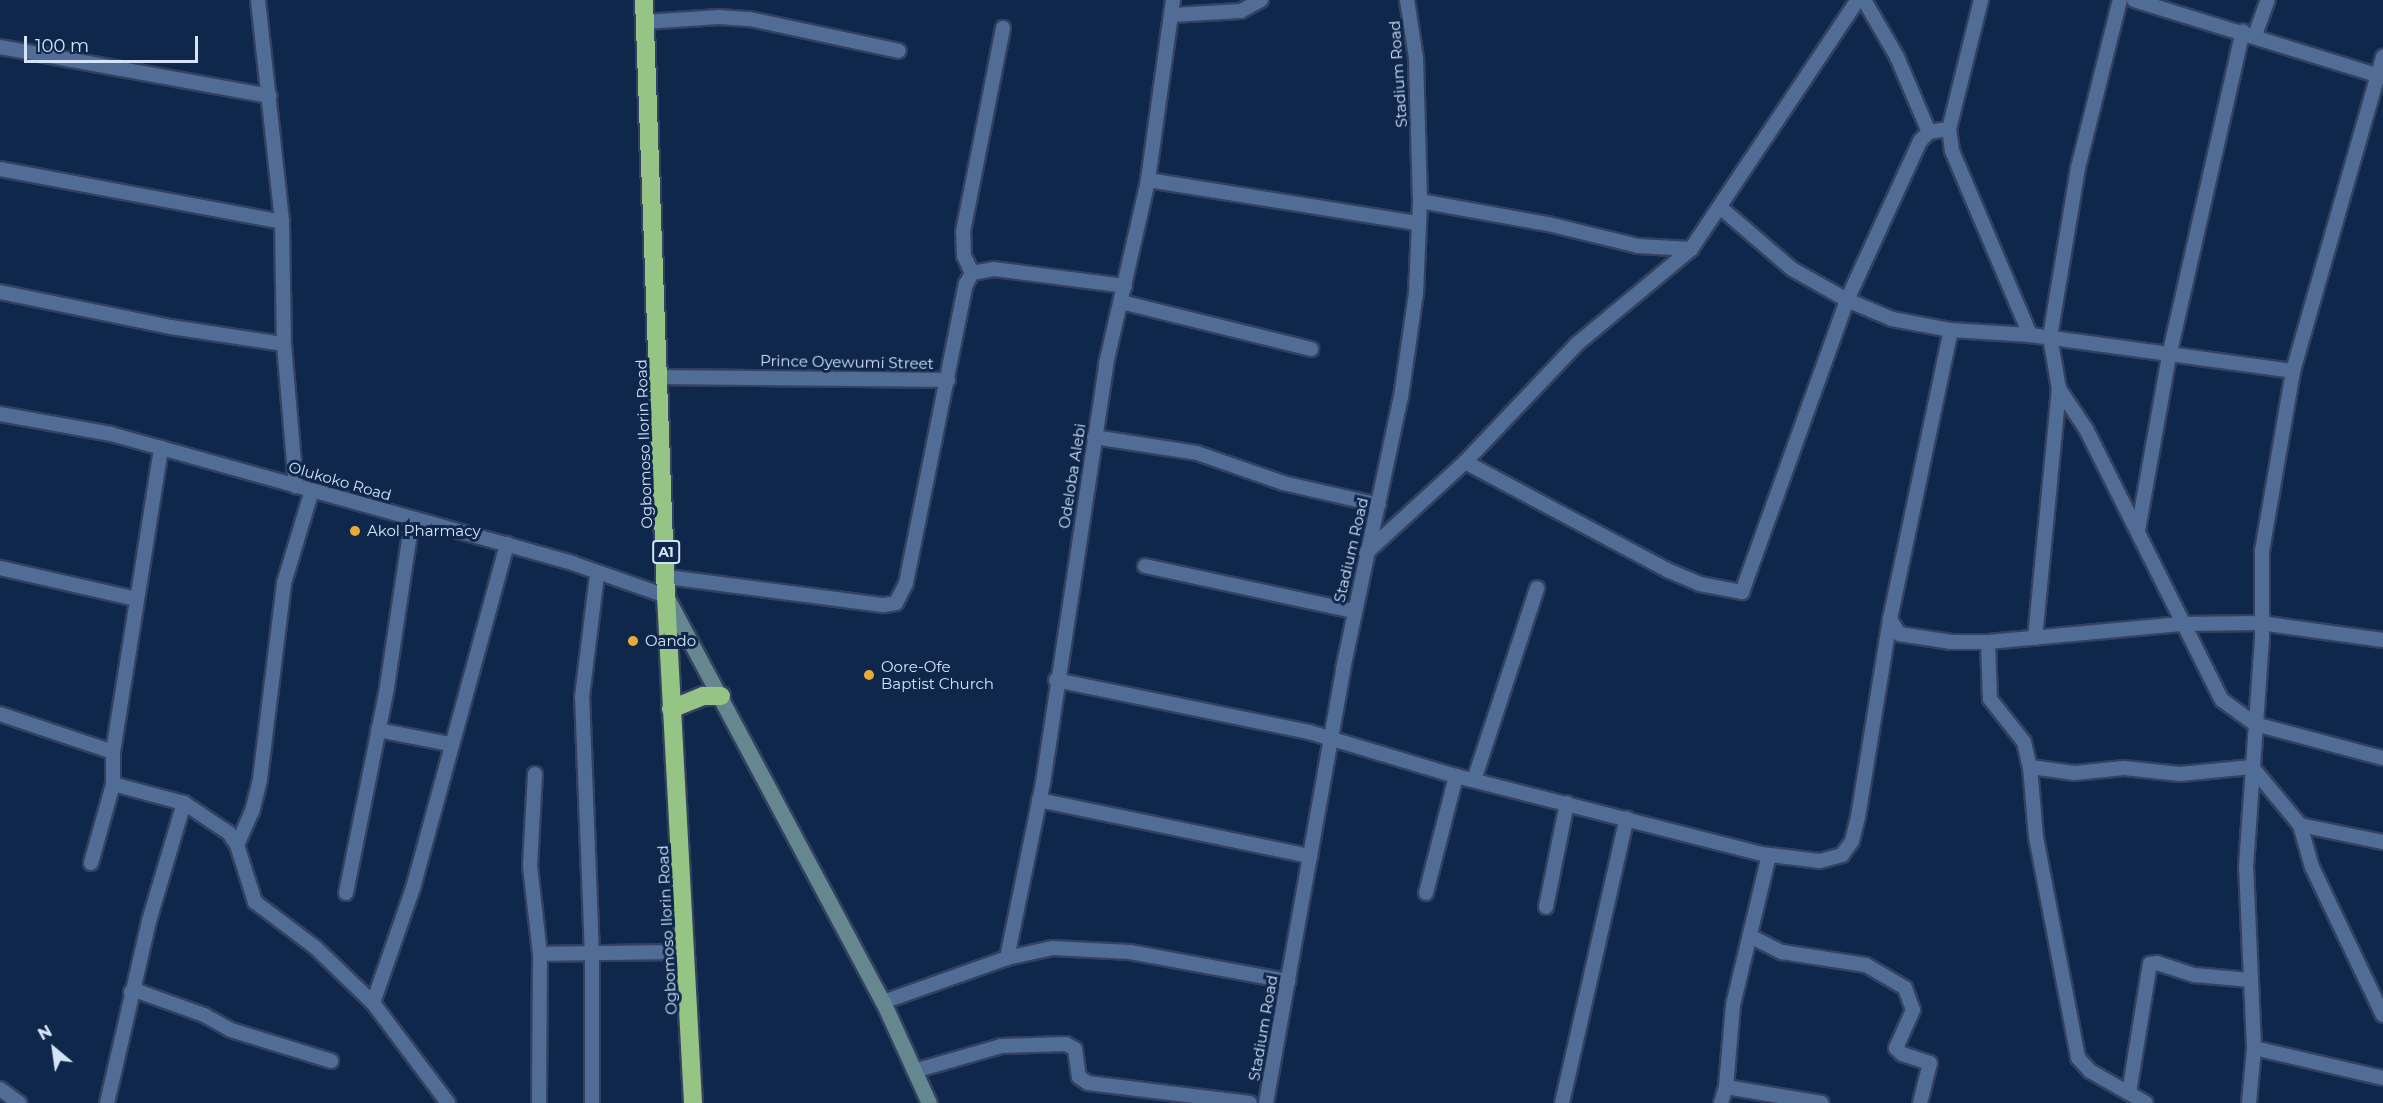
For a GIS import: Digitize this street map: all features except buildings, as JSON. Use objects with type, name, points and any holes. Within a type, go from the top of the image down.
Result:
[{"type":"highway","name":"Ogbomoso Ilorin Road","points":[[644,0],[671,709],[687,952],[693,1103]]},
{"type":"highway","points":[[671,709],[703,696],[721,696]]},
{"type":"main road","points":[[666,596],[883,1002],[929,1103]]},
{"type":"street","points":[[258,0],[282,222],[284,344],[296,486]]},
{"type":"street","name":"Odeloba Alebi","points":[[1007,958],[1039,800],[1094,437],[1148,180],[1173,0]]},
{"type":"street","points":[[1172,15],[1241,11],[1261,0]]},
{"type":"street","name":"Stadium Road","points":[[1266,1103],[1354,611],[1379,505],[1410,342],[1416,293],[1417,223],[1420,201],[1416,58],[1407,0]]},
{"type":"street","points":[[1366,553],[1465,462],[1577,344],[1690,249],[1721,208],[1788,101],[1858,0]]},
{"type":"street","points":[[1864,0],[1897,57],[1929,132]]},
{"type":"street","points":[[1981,0],[1949,129],[1952,151],[2030,335]]},
{"type":"street","points":[[2035,638],[2059,389],[2050,337],[2078,168],[2120,0]]},
{"type":"street","points":[[2137,0],[2249,33],[2379,76]]},
{"type":"street","points":[[2138,530],[2169,356],[2249,33],[2268,0]]},
{"type":"street","points":[[645,22],[719,17],[750,19],[898,51]]},
{"type":"street","points":[[1003,28],[963,232],[963,256],[972,273],[994,269],[1125,286]]},
{"type":"street","points":[[0,47],[270,96]]},
{"type":"street","points":[[2249,1103],[2254,1048],[2246,867],[2256,724],[2262,551],[2293,371],[2383,57]]},
{"type":"street","points":[[1465,462],[1667,570],[1700,584],[1742,592],[1847,300],[1920,141],[1929,132],[1949,129]]},
{"type":"street","points":[[0,169],[282,222]]},
{"type":"street","points":[[1148,180],[1417,223]]},
{"type":"street","points":[[1420,201],[1548,224],[1638,246],[1690,249]]},
{"type":"street","points":[[1721,208],[1792,269],[1847,300],[1892,319],[1951,330],[2050,337],[2169,356],[2198,356],[2293,371]]},
{"type":"street","name":"Prince Oyewumi Street","points":[[660,377],[948,380],[966,284],[972,273]]},
{"type":"street","points":[[0,292],[171,327],[284,344]]},
{"type":"street","points":[[1121,302],[1311,349]]},
{"type":"street","points":[[1056,680],[1309,732],[1456,776],[1769,855],[1820,861],[1842,855],[1852,841],[1890,620],[1951,330]]},
{"type":"street","points":[[666,577],[884,605],[896,603],[906,583],[948,380]]},
{"type":"street","points":[[2059,389],[2086,429],[2138,530],[2181,624],[2222,700],[2256,724],[2383,758]]},
{"type":"street","name":"Olukoko Road","points":[[0,414],[111,434],[412,520],[507,544],[572,563],[597,574],[666,596]]},
{"type":"street","points":[[1094,437],[1197,453],[1283,483],[1379,505]]},
{"type":"street","points":[[91,863],[112,784],[113,752],[161,448]]},
{"type":"street","points":[[237,845],[252,812],[260,779],[284,583],[312,490]]},
{"type":"street","points":[[346,893],[378,730],[412,520]]},
{"type":"street","points":[[373,1003],[413,888],[450,744],[507,544]]},
{"type":"street","points":[[1144,566],[1354,611]]},
{"type":"street","points":[[0,568],[137,599]]},
{"type":"street","points":[[592,1103],[592,955],[582,697],[597,574]]},
{"type":"street","points":[[1474,780],[1537,588]]},
{"type":"street","points":[[1890,620],[1899,634],[1912,637],[1988,642],[2181,624],[2260,623],[2383,640]]},
{"type":"street","points":[[1988,642],[1990,699],[2024,742],[2030,767],[2045,892],[2078,1058],[2090,1071],[2146,1103]]},
{"type":"street","points":[[0,714],[113,752]]},
{"type":"street","points":[[378,730],[450,744]]},
{"type":"street","points":[[2030,767],[2075,773],[2124,768],[2195,774],[2252,767]]},
{"type":"street","points":[[2252,767],[2300,825],[2312,867],[2383,1015]]},
{"type":"street","points":[[535,774],[530,866],[540,954],[539,1103]]},
{"type":"street","points":[[1426,893],[1456,776]]},
{"type":"street","points":[[112,784],[184,803],[229,832],[237,845],[246,885],[262,911],[316,948],[373,1003],[448,1103]]},
{"type":"street","points":[[1039,800],[1310,856]]},
{"type":"street","points":[[110,1102],[131,992],[184,803]]},
{"type":"street","points":[[1546,907],[1568,803]]},
{"type":"street","points":[[1562,1103],[1627,818]]},
{"type":"street","points":[[2300,825],[2383,842]]},
{"type":"street","points":[[1721,1103],[1726,1088],[1733,1005],[1752,937],[1769,855]]},
{"type":"street","points":[[1752,937],[1782,952],[1866,965],[1905,988],[1913,1010],[1896,1048],[1902,1054],[1930,1063],[1920,1103]]},
{"type":"street","points":[[883,1002],[1007,958],[1052,948],[1089,947],[1288,981]]},
{"type":"street","points":[[540,954],[687,952]]},
{"type":"street","points":[[2129,1093],[2150,964],[2157,963],[2195,975],[2250,980]]},
{"type":"street","points":[[131,992],[204,1015],[231,1030],[331,1061]]},
{"type":"street","points":[[914,1071],[1000,1046],[1066,1044],[1074,1049],[1079,1077],[1088,1083],[1250,1103]]},
{"type":"street","points":[[2254,1048],[2383,1078]]},
{"type":"street","points":[[1726,1088],[1822,1103]]},
{"type":"street","points":[[0,1089],[19,1103]]},
{"type":"place","name":"Akol Pharmacy","points":[[355,531]]},
{"type":"place","name":"Oando","points":[[633,641]]},
{"type":"place","name":"Oore-Ofe Baptist Church","points":[[869,675]]}]
